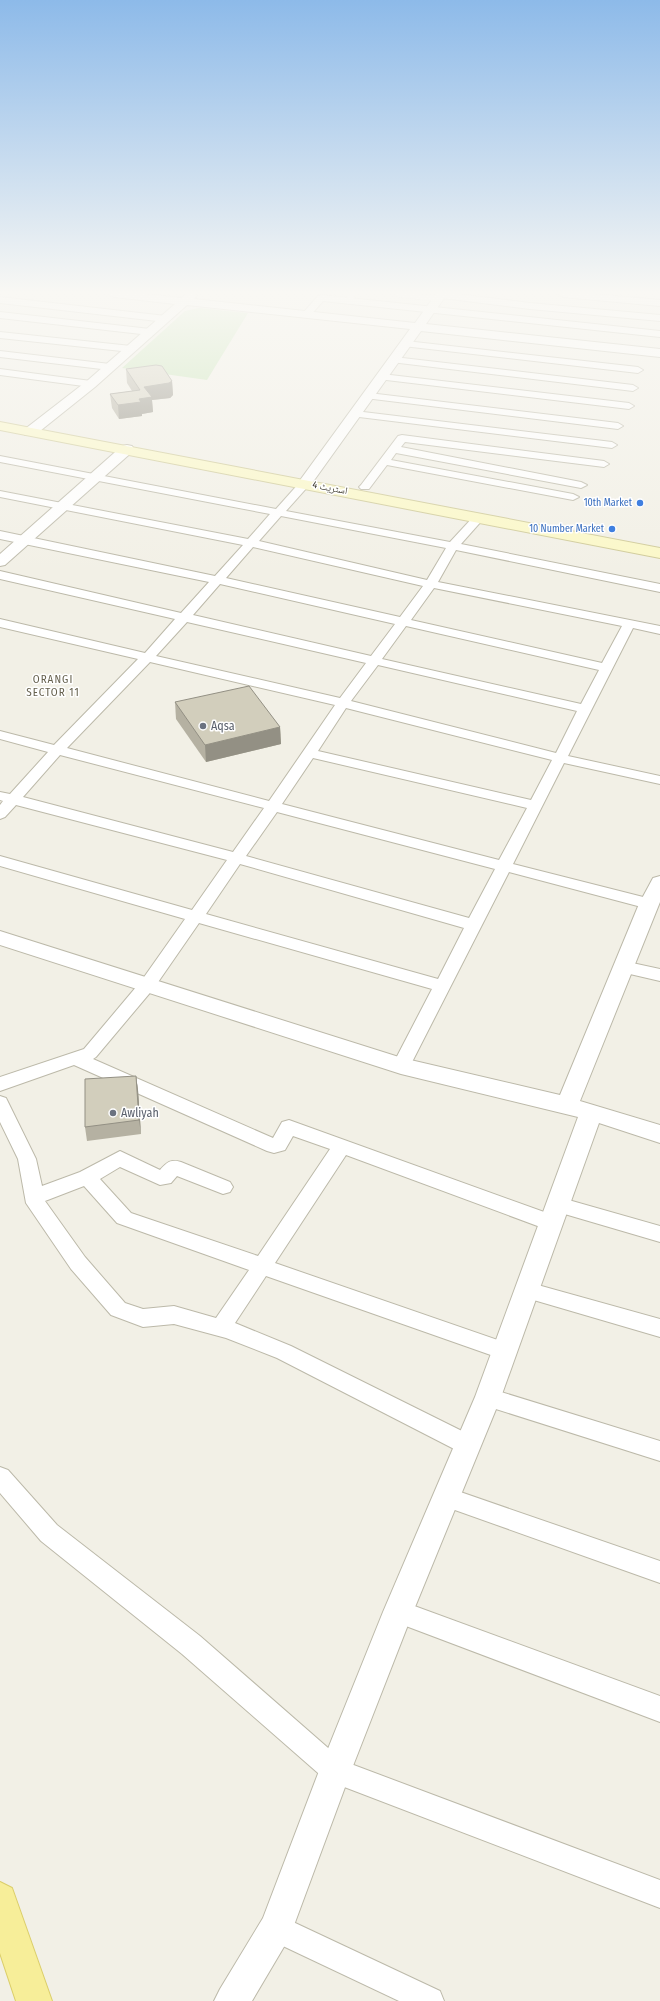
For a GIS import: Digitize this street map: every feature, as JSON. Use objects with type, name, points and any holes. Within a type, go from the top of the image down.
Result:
[{"type":"main road","name":"اسٹریٹ 4","points":[[0,418],[34,429],[127,449],[307,480],[365,487],[660,542]]},
{"type":"main road","name":"اسٹریٹ 4","points":[[0,426],[34,429],[307,480],[479,517],[660,552]]},
{"type":"main road","points":[[0,1900],[34,2001]]},
{"type":"street","points":[[43,387],[80,392]]},
{"type":"street","points":[[34,429],[86,387]]},
{"type":"street","points":[[0,814],[6,798],[57,750],[148,657],[307,480],[375,387]]},
{"type":"street","points":[[466,387],[629,406]]},
{"type":"street","points":[[488,431],[510,387]]},
{"type":"street","points":[[628,387],[633,388]]},
{"type":"street","points":[[369,396],[618,426]]},
{"type":"street","points":[[355,414],[612,446]]},
{"type":"street","points":[[365,487],[386,462],[402,438],[604,464]]},
{"type":"street","points":[[0,562],[127,449]]},
{"type":"street","points":[[394,449],[581,485]]},
{"type":"street","points":[[0,459],[277,514],[453,546],[660,588]]},
{"type":"street","points":[[386,462],[573,497]]},
{"type":"street","points":[[0,494],[250,543],[431,584],[660,630]]},
{"type":"street","points":[[0,1084],[90,1053],[148,984],[273,806],[343,703],[431,584],[453,546],[479,517]]},
{"type":"street","points":[[0,535],[216,580],[607,668]]},
{"type":"street","points":[[0,575],[185,616],[585,709]]},
{"type":"street","points":[[0,623],[343,703],[560,758],[660,780]]},
{"type":"street","points":[[401,1066],[629,624]]},
{"type":"street","points":[[0,735],[504,868],[655,897],[623,967],[579,1109],[554,1214],[488,1397],[398,1612],[335,1771],[276,1928],[232,2001]]},
{"type":"street","points":[[309,753],[536,806]]},
{"type":"street","points":[[6,798],[236,858],[474,925]]},
{"type":"street","points":[[0,861],[442,986]]},
{"type":"street","points":[[0,938],[401,1066],[579,1109],[660,1134]]},
{"type":"street","points":[[623,967],[660,975]]},
{"type":"street","points":[[75,1058],[274,1146],[278,1145],[289,1127],[341,1146],[554,1214],[660,1234]]},
{"type":"street","points":[[0,1103],[27,1159],[36,1203],[78,1263],[118,1309],[143,1318],[174,1315],[229,1330],[284,1352],[468,1445]]},
{"type":"street","points":[[221,1328],[341,1146]]},
{"type":"street","points":[[35,1196],[87,1177],[120,1158],[160,1178],[164,1178],[172,1169],[177,1168],[223,1187]]},
{"type":"street","points":[[87,1177],[124,1218],[504,1351]]},
{"type":"street","points":[[527,1290],[660,1328]]},
{"type":"street","points":[[488,1397],[660,1451]]},
{"type":"street","points":[[0,1477],[49,1533],[191,1645],[335,1771],[660,1894]]},
{"type":"street","points":[[446,1497],[660,1572]]},
{"type":"street","points":[[398,1612],[660,1709]]},
{"type":"street","points":[[276,1928],[430,2001]]},
{"type":"building","points":[[138,387],[144,387],[152,397],[139,399],[141,402],[118,405],[110,394],[140,390]]},
{"type":"building","points":[[249,686],[280,727],[205,745],[175,702]]},
{"type":"building","name":"Awliyah","points":[[136,1076],[139,1120],[85,1127],[85,1079]]},
{"type":"place","name":"10th Market","points":[[640,503]]},
{"type":"place","name":"10 Number Market","points":[[612,529]]},
{"type":"place","name":"Aqsa","points":[[203,726]]},
{"type":"place","name":"Awliyah","points":[[113,1113]]},
{"type":"district","name":"ORANGI SECTOR 11","points":[[53,685]]}]
